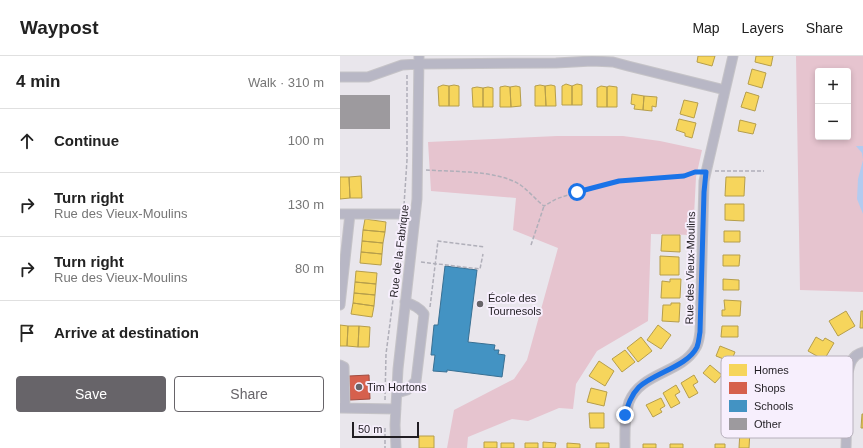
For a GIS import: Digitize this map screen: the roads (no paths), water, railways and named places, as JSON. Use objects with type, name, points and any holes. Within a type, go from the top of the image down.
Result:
[{"type":"street","points":[[628,66],[631,56]]},
{"type":"street","name":"Rue des Vieux-Moulins","points":[[625,448],[625,415],[629,401],[634,393],[646,382],[691,356],[699,342],[706,172],[734,56]]},
{"type":"street","points":[[340,78],[368,78],[419,60],[536,59],[556,63],[592,61],[613,62],[725,90]]},
{"type":"street","name":"Rue de la Fabrique","points":[[396,448],[396,393],[415,217],[418,170],[419,60]]},
{"type":"street","points":[[340,214],[404,214],[415,217]]},
{"type":"street","points":[[340,305],[350,214]]},
{"type":"street","points":[[396,393],[408,390],[416,381],[424,314],[415,306],[405,302]]},
{"type":"street","points":[[853,358],[863,352]]},
{"type":"street","points":[[340,366],[344,367],[343,408],[396,409]]},
{"type":"street","points":[[846,438],[846,448]]},
{"type":"water","points":[[856,146],[863,146],[863,160],[862,153]]},
{"type":"water","points":[[863,160],[863,214],[857,199],[858,179]]},
{"type":"place","name":"École des Tournesols","points":[[480,304]]},
{"type":"place","name":"Tim Hortons","points":[[359,387]]}]
